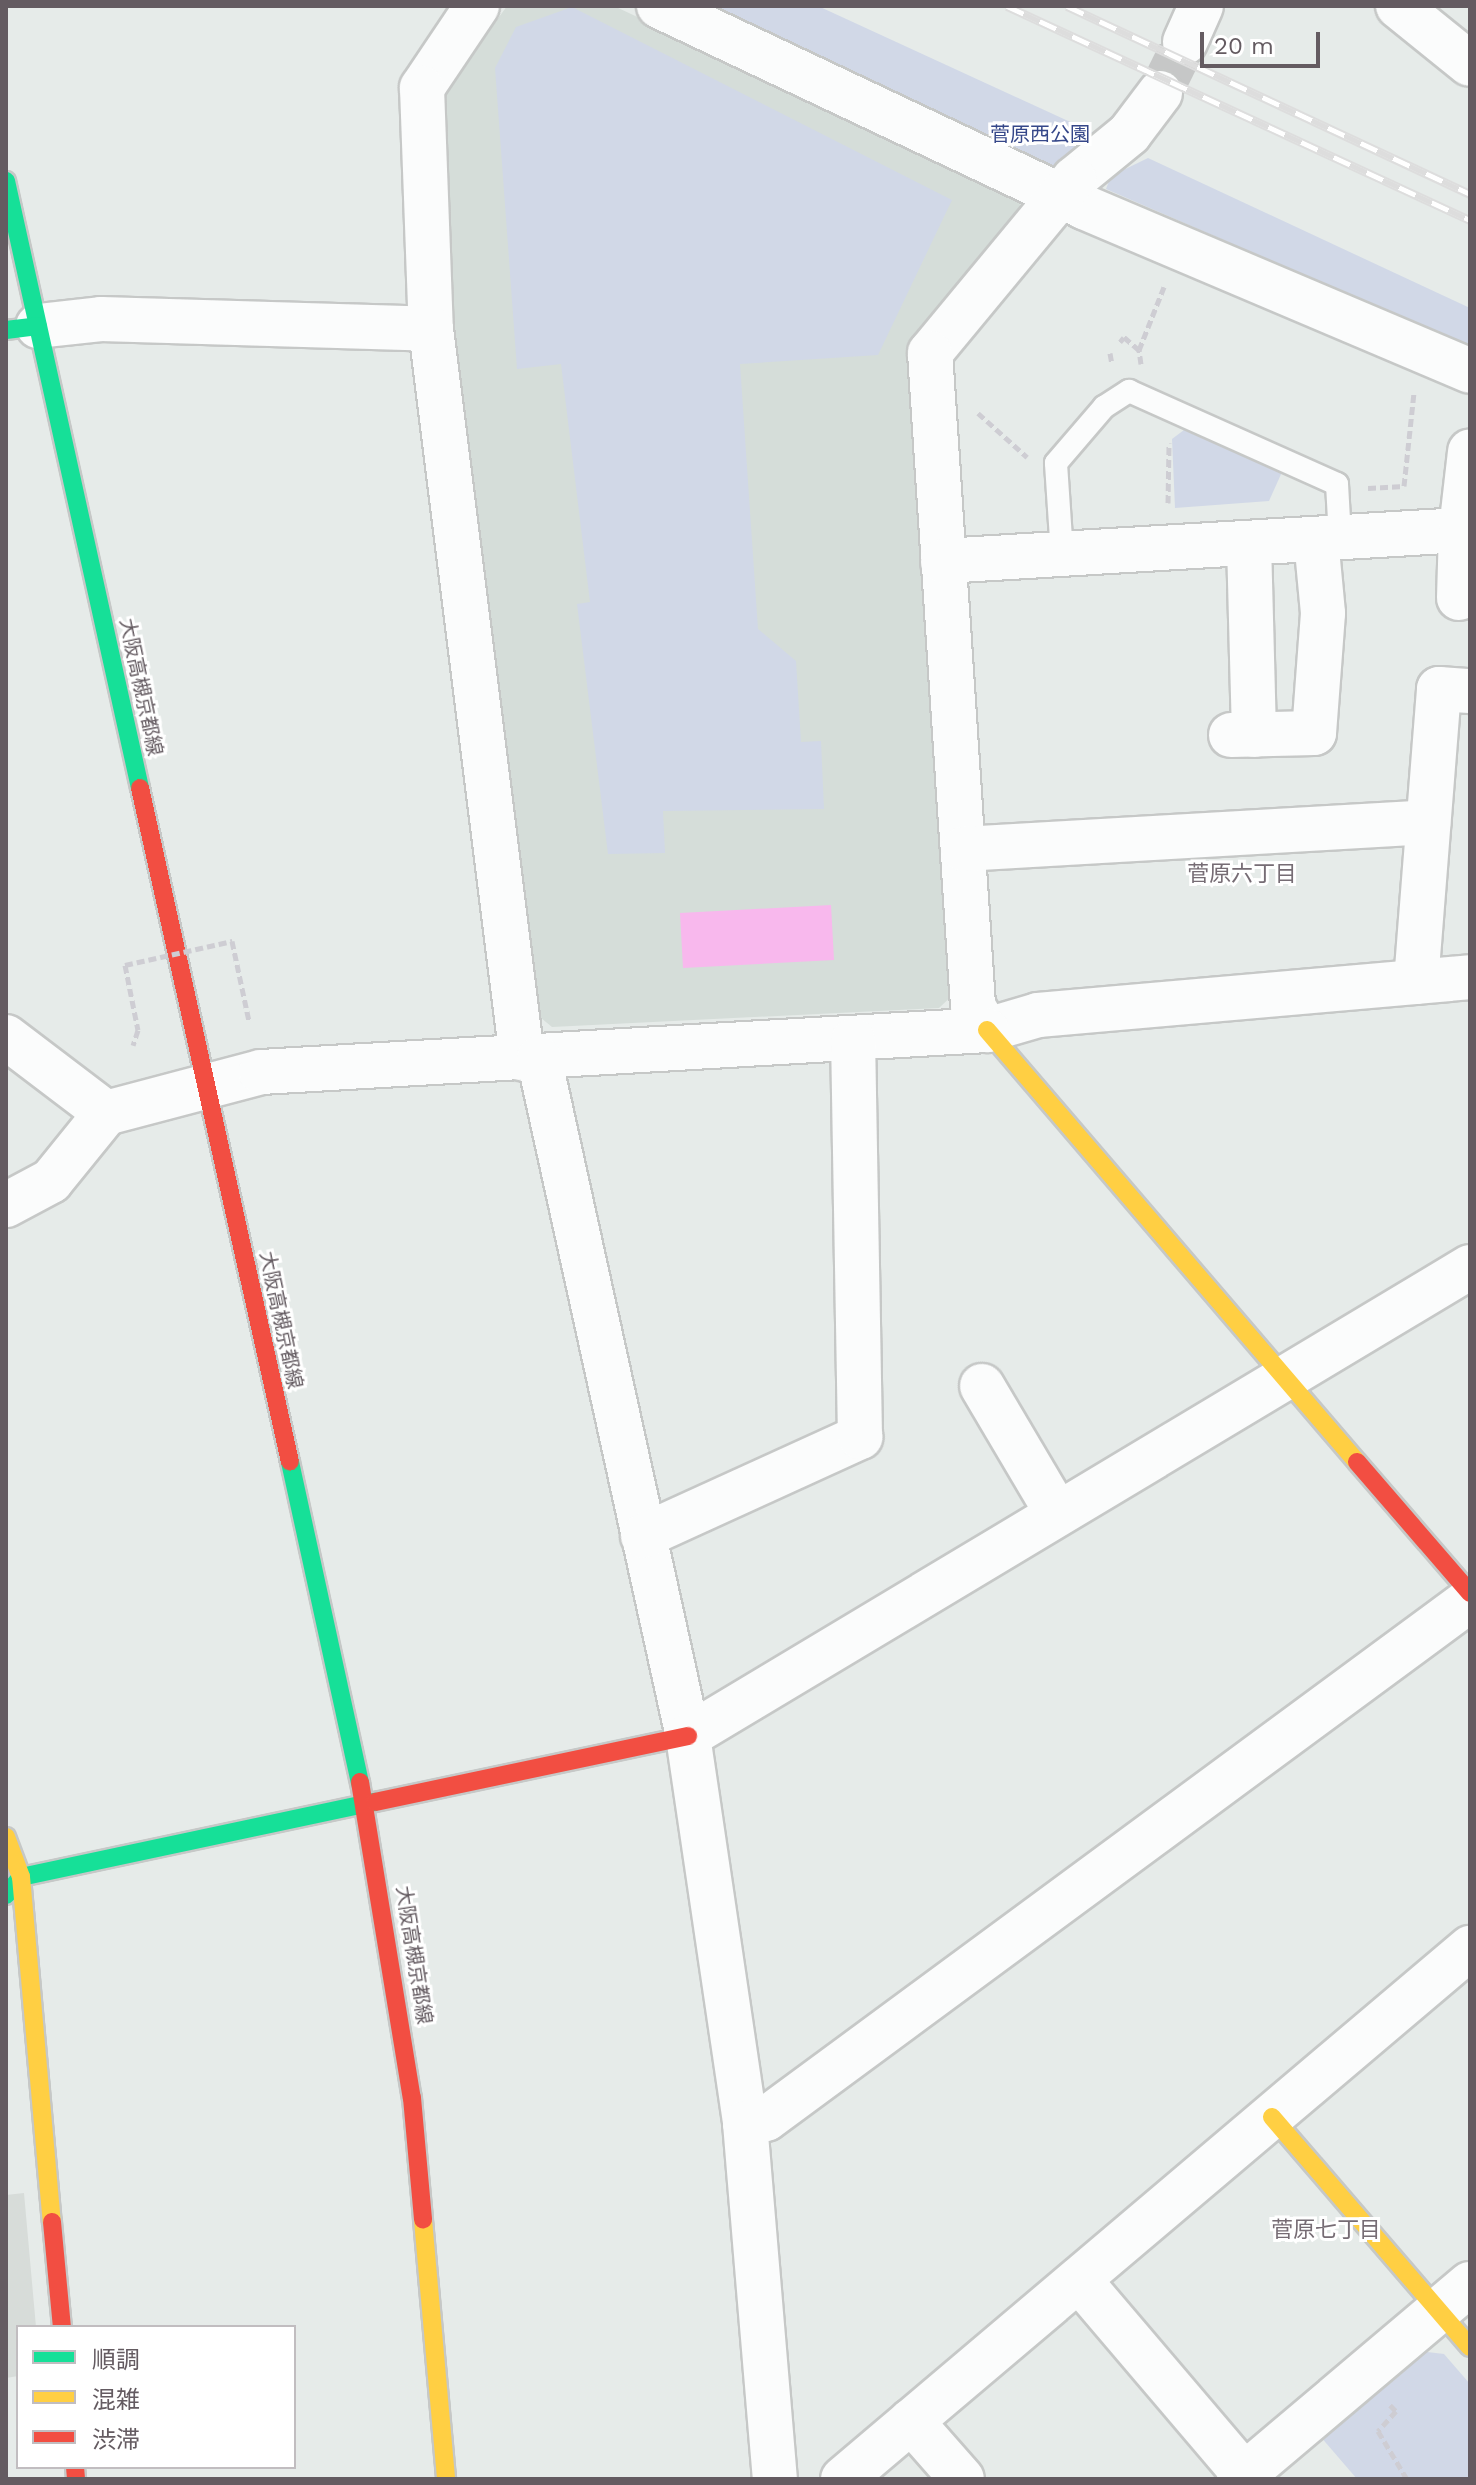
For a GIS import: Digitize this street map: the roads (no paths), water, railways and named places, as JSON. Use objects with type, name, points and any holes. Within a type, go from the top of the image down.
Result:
[{"type":"main road","name":"大阪高槻京都線","points":[[6,181],[22,328],[207,1090],[364,1805],[399,1989],[446,2479]]},
{"type":"main road","points":[[987,1030],[1470,1593]]},
{"type":"main road","points":[[6,1895],[21,1877],[688,1736]]},
{"type":"main road","points":[[6,1837],[21,1877],[62,2325]]},
{"type":"main road","points":[[1272,2117],[1454,2298],[1470,2347]]},
{"type":"street","points":[[477,6],[422,88],[431,329],[530,1058],[688,1736],[745,2123],[775,2479]]},
{"type":"street","points":[[659,6],[1061,197],[1470,371]]},
{"type":"street","points":[[1398,6],[1470,64]]},
{"type":"street","points":[[987,1030],[973,1006],[930,353],[1061,197],[1160,93]]},
{"type":"street","points":[[22,328],[101,319],[431,329]]},
{"type":"street","points":[[1459,598],[1461,530],[1470,452]]},
{"type":"street","points":[[943,561],[1461,530]]},
{"type":"street","points":[[1249,543],[1243,735],[1314,733],[1328,538]]},
{"type":"street","points":[[1416,982],[1439,689],[1470,691]]},
{"type":"street","points":[[963,849],[1428,822]]},
{"type":"street","points":[[6,1205],[51,1181],[106,1113],[207,1090],[261,1072],[987,1030],[1038,1015],[1470,977]]},
{"type":"street","points":[[6,1037],[106,1113]]},
{"type":"street","points":[[643,1536],[860,1437],[853,1040]]},
{"type":"street","points":[[688,1736],[1283,1376],[1470,1267]]},
{"type":"street","points":[[982,1386],[1057,1513]]},
{"type":"street","points":[[745,2123],[766,2119],[1470,1600]]},
{"type":"street","points":[[843,2479],[1470,1948]]},
{"type":"street","points":[[1079,2280],[1242,2477],[1454,2298]]},
{"type":"street","points":[[911,2421],[962,2479]]},
{"type":"lane","points":[[1062,554],[1056,463],[1095,418],[1129,391],[1337,484],[1328,538]]},
{"type":"tunnel","points":[[1160,93],[1185,42]]},
{"type":"railway","points":[[1007,6],[1470,220]]},
{"type":"railway","points":[[1067,6],[1470,194]]},
{"type":"district","name":"菅原六丁目","points":[[1242,874]]},
{"type":"district","name":"菅原七丁目","points":[[1326,2230]]},
{"type":"park label","name":"菅原西公園","points":[[1040,134]]}]
